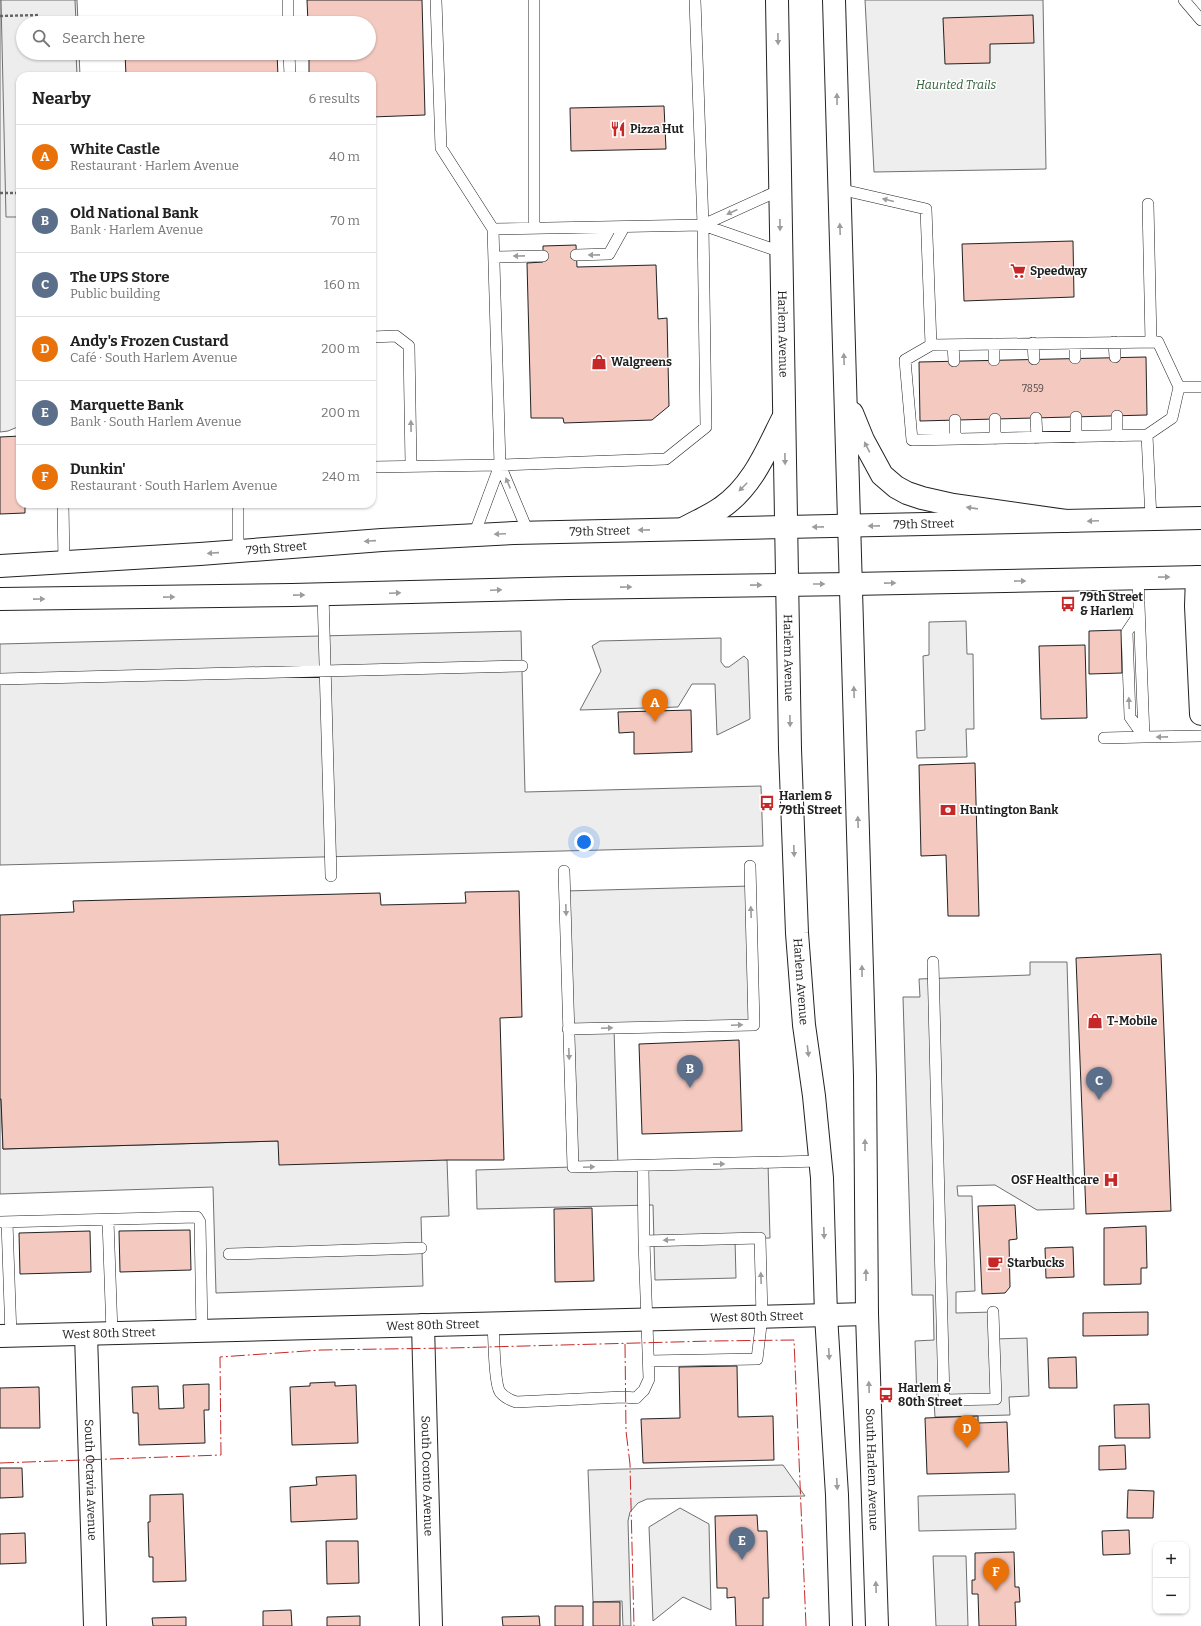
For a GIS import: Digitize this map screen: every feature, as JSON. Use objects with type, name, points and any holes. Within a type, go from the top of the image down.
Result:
[{"type":"main road","name":"Harlem Avenue","points":[[777,0],[790,749],[797,933],[804,1025],[820,1162],[826,1315]]},
{"type":"main road","points":[[834,0],[865,1076],[867,1314]]},
{"type":"main road","points":[[846,398],[863,440],[882,475],[901,490],[922,498],[953,505],[1066,522]]},
{"type":"main road","points":[[683,529],[722,508],[750,481],[784,417]]},
{"type":"main road","name":"79th Street","points":[[0,566],[382,540],[528,532],[1201,518]]},
{"type":"main road","points":[[0,599],[1199,577],[1196,606],[1201,714]]},
{"type":"main road","name":"West 80th Street","points":[[6,1336],[867,1314]]},
{"type":"main road","name":"South Harlem Avenue","points":[[867,1314],[878,1626]]},
{"type":"main road","points":[[826,1315],[837,1495],[841,1626]]},
{"type":"main road","name":"South Oconto Avenue","points":[[423,1325],[431,1626]]},
{"type":"main road","name":"South Octavia Avenue","points":[[86,1334],[95,1626]]},
{"type":"lane","points":[[288,0],[288,16]]},
{"type":"lane","points":[[436,0],[441,148],[493,229],[500,465],[528,532]]},
{"type":"lane","points":[[534,0],[534,228]]},
{"type":"lane","points":[[376,467],[411,465],[500,465],[666,459],[706,427],[703,226],[695,0]]},
{"type":"lane","points":[[1184,0],[1201,20]]},
{"type":"lane","points":[[289,60],[290,72]]},
{"type":"lane","points":[[839,189],[926,209],[931,345]]},
{"type":"lane","points":[[703,226],[780,190]]},
{"type":"lane","points":[[1148,204],[1151,342]]},
{"type":"lane","points":[[493,229],[703,226],[781,252]]},
{"type":"lane","points":[[576,255],[609,254],[624,227]]},
{"type":"lane","points":[[494,257],[543,256]]},
{"type":"lane","points":[[376,337],[396,336],[409,346],[411,465]]},
{"type":"lane","points":[[1114,342],[1115,357]]},
{"type":"lane","points":[[1114,342],[1158,342],[1179,387],[1172,418],[1147,435],[912,440],[905,360],[931,345],[1114,342]]},
{"type":"lane","points":[[1033,343],[1034,359]]},
{"type":"lane","points":[[1075,343],[1075,358]]},
{"type":"lane","points":[[994,344],[994,360]]},
{"type":"lane","points":[[953,345],[954,361]]},
{"type":"lane","points":[[1179,387],[1201,386]]},
{"type":"lane","points":[[1117,416],[1117,436]]},
{"type":"lane","points":[[1076,417],[1076,437]]},
{"type":"lane","points":[[1036,418],[1037,438]]},
{"type":"lane","points":[[994,419],[995,439]]},
{"type":"lane","points":[[955,420],[955,440]]},
{"type":"lane","points":[[1147,435],[1151,519]]},
{"type":"lane","points":[[474,535],[500,465]]},
{"type":"lane","points":[[63,508],[64,562]]},
{"type":"lane","points":[[238,508],[238,551]]},
{"type":"lane","points":[[1138,578],[1144,737]]},
{"type":"lane","points":[[323,594],[331,876]]},
{"type":"lane","points":[[0,679],[522,666]]},
{"type":"lane","points":[[1104,738],[1201,736]]},
{"type":"lane","points":[[568,1029],[754,1025],[750,866]]},
{"type":"lane","points":[[564,871],[573,1167],[820,1162]]},
{"type":"lane","points":[[933,962],[944,1400],[996,1399],[993,1312]]},
{"type":"lane","points":[[493,1323],[497,1380],[500,1391],[507,1398],[516,1402],[624,1397],[636,1398],[644,1390],[649,1379],[642,1166]]},
{"type":"lane","points":[[6,1336],[3,1222],[197,1217],[200,1222],[202,1331]]},
{"type":"lane","points":[[108,1220],[112,1333]]},
{"type":"lane","points":[[644,1241],[760,1238],[762,1316],[757,1358],[648,1361]]},
{"type":"lane","points":[[229,1254],[422,1248]]},
{"type":"path","points":[[0,16],[40,15]]},
{"type":"path","points":[[0,193],[16,192]]},
{"type":"green space","points":[[0,0],[77,0],[78,16],[16,16],[16,60],[79,60],[80,72],[16,72],[16,428],[0,432]]},
{"type":"green space","name":"Haunted Trails","points":[[865,0],[1043,0],[1046,169],[874,172]]},
{"type":"shaded area","points":[[1,0],[75,0],[76,16],[16,16],[16,60],[76,60],[77,72],[16,72],[16,217],[6,217]]},
{"type":"shaded area","points":[[966,621],[967,654],[973,654],[974,729],[966,729],[967,757],[917,758],[916,731],[925,730],[923,656],[929,655],[929,622]]},
{"type":"shaded area","points":[[521,631],[525,792],[761,786],[763,846],[0,865],[0,644]]},
{"type":"shaded area","points":[[721,638],[721,662],[725,667],[729,667],[744,656],[748,660],[750,719],[717,735],[715,684],[692,684],[678,707],[580,710],[601,671],[592,646],[600,641]]},
{"type":"shaded area","points":[[751,886],[754,1025],[614,1028],[618,1166],[768,1163],[770,1238],[735,1239],[736,1278],[655,1280],[653,1205],[477,1209],[476,1170],[572,1167],[565,891]]},
{"type":"shaded area","points":[[1030,962],[1067,962],[1074,1209],[1037,1210],[995,1185],[957,1186],[958,1196],[972,1196],[975,1291],[956,1292],[956,1313],[993,1312],[994,1339],[1027,1338],[1029,1396],[1009,1397],[1010,1415],[935,1417],[934,1401],[917,1401],[915,1341],[934,1340],[933,1295],[912,1295],[903,997],[920,997],[919,979],[1030,975]]},
{"type":"shaded area","points":[[0,1099],[3,1149],[278,1141],[447,1160],[449,1216],[421,1217],[423,1286],[216,1293],[213,1187],[0,1194]]},
{"type":"shaded area","points":[[783,1465],[805,1496],[647,1499],[638,1503],[630,1512],[628,1521],[631,1626],[623,1626],[622,1601],[593,1602],[588,1470]]},
{"type":"shaded area","points":[[1015,1494],[1016,1529],[919,1531],[918,1496]]},
{"type":"shaded area","points":[[680,1508],[709,1524],[711,1610],[683,1597],[653,1621],[649,1527]]},
{"type":"shaded area","points":[[933,1556],[966,1556],[968,1626],[936,1626]]},
{"type":"building","points":[[307,0],[422,0],[425,115],[376,117],[376,72],[309,72],[309,60],[376,60],[376,16],[308,16]]},
{"type":"building","points":[[1033,15],[1034,43],[990,44],[990,63],[945,64],[943,18]]},
{"type":"building","points":[[125,60],[277,60],[278,72],[126,72]]},
{"type":"building","name":"Pizza Hut","points":[[664,106],[666,149],[571,151],[570,108]]},
{"type":"building","name":"Speedway","points":[[1073,241],[1074,297],[964,301],[962,244]]},
{"type":"building","name":"Walgreens","points":[[576,245],[577,267],[656,265],[658,319],[667,318],[669,406],[652,420],[564,423],[563,418],[531,418],[527,263],[543,262],[543,246]]},
{"type":"building","points":[[1146,357],[1147,415],[920,421],[919,362]]},
{"type":"building","points":[[16,436],[16,508],[25,508],[25,513],[0,514],[0,437]]},
{"type":"building","points":[[1121,630],[1122,673],[1089,674],[1089,631]]},
{"type":"building","points":[[1085,645],[1087,718],[1041,719],[1039,646]]},
{"type":"building","points":[[691,710],[692,752],[634,754],[634,732],[619,733],[618,712]]},
{"type":"building","name":"Huntington Bank","points":[[975,763],[979,916],[948,916],[946,855],[921,856],[919,765]]},
{"type":"building","points":[[519,891],[522,1017],[500,1018],[504,1160],[447,1160],[279,1165],[278,1141],[3,1149],[0,1099],[0,915],[74,912],[73,901],[380,893],[381,905],[466,903],[465,892]]},
{"type":"building","points":[[1161,954],[1171,1211],[1086,1214],[1076,958]]},
{"type":"building","points":[[739,1040],[742,1131],[642,1134],[639,1044]]},
{"type":"building","name":"Starbucks","points":[[1015,1205],[1017,1239],[1009,1240],[1010,1287],[1005,1293],[982,1294],[978,1206]]},
{"type":"building","points":[[592,1208],[594,1281],[555,1282],[554,1209]]},
{"type":"building","points":[[1146,1226],[1147,1268],[1141,1268],[1141,1284],[1104,1285],[1104,1228]]},
{"type":"building","points":[[190,1230],[191,1270],[120,1272],[119,1231]]},
{"type":"building","points":[[90,1231],[91,1272],[20,1274],[19,1233]]},
{"type":"building","points":[[1073,1247],[1074,1277],[1046,1278],[1045,1248]]},
{"type":"building","points":[[1148,1312],[1148,1335],[1083,1336],[1083,1313]]},
{"type":"building","points":[[1076,1357],[1077,1388],[1049,1388],[1048,1358]]},
{"type":"building","points":[[737,1366],[738,1417],[773,1416],[774,1460],[643,1463],[641,1419],[680,1418],[679,1367]]},
{"type":"building","points":[[335,1382],[335,1386],[356,1385],[358,1443],[292,1445],[290,1387],[310,1386],[310,1383]]},
{"type":"building","points":[[209,1384],[209,1410],[204,1410],[205,1443],[139,1445],[138,1413],[133,1413],[132,1387],[158,1386],[159,1409],[184,1408],[183,1385]]},
{"type":"building","points":[[39,1387],[40,1428],[0,1428],[0,1388]]},
{"type":"building","points":[[1149,1404],[1150,1438],[1115,1438],[1114,1405]]},
{"type":"building","points":[[978,1416],[978,1423],[1007,1422],[1009,1472],[927,1474],[925,1418]]},
{"type":"building","points":[[1125,1445],[1126,1469],[1099,1470],[1099,1446]]},
{"type":"building","points":[[0,1468],[22,1468],[23,1497],[0,1498]]},
{"type":"building","points":[[356,1475],[357,1519],[291,1522],[290,1487],[317,1485],[316,1477]]},
{"type":"building","points":[[1128,1490],[1154,1491],[1153,1518],[1127,1518]]},
{"type":"building","points":[[183,1494],[186,1581],[153,1582],[153,1557],[149,1557],[148,1522],[150,1522],[150,1495]]},
{"type":"building","points":[[757,1515],[758,1531],[767,1531],[769,1598],[763,1598],[763,1626],[736,1626],[735,1597],[727,1598],[727,1588],[717,1588],[715,1516]]},
{"type":"building","points":[[1129,1530],[1130,1554],[1103,1555],[1102,1531]]},
{"type":"building","points":[[25,1533],[26,1563],[0,1564],[0,1534]]},
{"type":"building","points":[[326,1541],[358,1541],[359,1583],[327,1584]]},
{"type":"building","points":[[1014,1552],[1015,1587],[1019,1587],[1020,1602],[1015,1602],[1016,1626],[979,1626],[978,1594],[972,1594],[972,1580],[975,1580],[975,1553]]},
{"type":"building","points":[[593,1602],[620,1602],[620,1626],[593,1626]]},
{"type":"building","points":[[555,1606],[583,1606],[583,1626],[555,1626]]},
{"type":"building","points":[[291,1610],[292,1626],[263,1626],[263,1611]]},
{"type":"building","points":[[360,1616],[360,1626],[327,1626],[327,1617]]},
{"type":"building","points":[[539,1616],[540,1626],[503,1626],[502,1617]]},
{"type":"building","points":[[186,1617],[186,1626],[153,1626],[152,1618]]},
{"type":"power","points":[[0,1463],[221,1455],[220,1357],[321,1350],[794,1340],[806,1626]]},
{"type":"power","points":[[625,1344],[626,1431],[630,1464],[634,1626]]},
{"type":"place","name":"Pizza Hut","points":[[618,129]]},
{"type":"place","name":"Speedway","points":[[1018,271]]},
{"type":"place","name":"Walgreens","points":[[599,362]]},
{"type":"place","name":"79th Street & Harlem","points":[[1068,604]]},
{"type":"place","name":"White Castle","points":[[655,722]]},
{"type":"place","name":"Harlem & 79th Street","points":[[767,803]]},
{"type":"place","name":"Huntington Bank","points":[[948,810]]},
{"type":"place","name":"T-Mobile","points":[[1095,1021]]},
{"type":"place","name":"Old National Bank","points":[[690,1088]]},
{"type":"place","name":"The UPS Store","points":[[1099,1100]]},
{"type":"place","name":"OSF Healthcare","points":[[1111,1180]]},
{"type":"place","name":"Starbucks","points":[[995,1263]]},
{"type":"place","name":"Harlem & 80th Street","points":[[886,1395]]},
{"type":"place","name":"Andy's Frozen Custard","points":[[967,1448]]},
{"type":"place","name":"Marquette Bank","points":[[742,1560]]},
{"type":"place","name":"Dunkin'","points":[[996,1591]]}]
